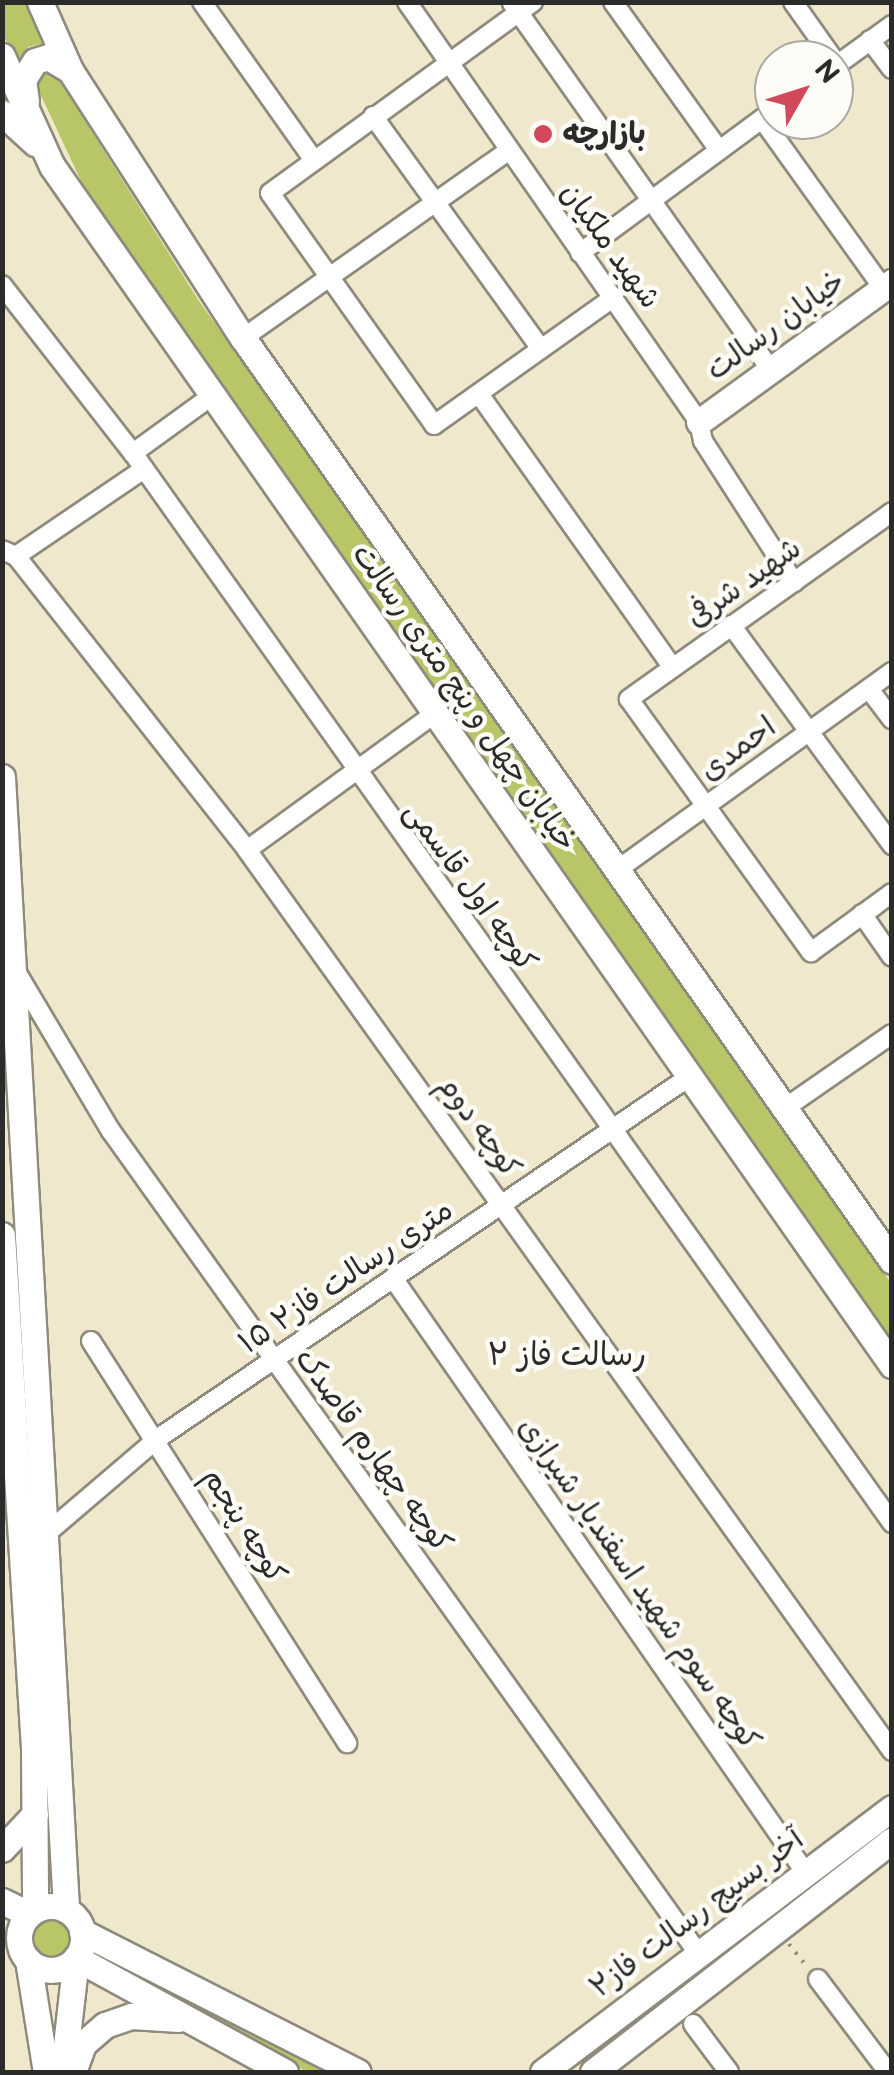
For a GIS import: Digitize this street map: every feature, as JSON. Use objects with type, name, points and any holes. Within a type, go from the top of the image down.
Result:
[{"type":"main road","name":"خیابان چهل و پنج متری رسالت","points":[[40,2],[70,70],[243,338],[892,1261]]},
{"type":"main road","name":"خیابان چهل و پنج متری رسالت","points":[[2,56],[14,107],[52,166],[210,397],[438,712],[686,1079],[892,1365]]},
{"type":"main road","points":[[14,107],[23,80],[35,61],[48,57],[70,70]]},
{"type":"main road","name":"خیابان رسالت","points":[[699,422],[887,285]]},
{"type":"main road","points":[[2,778],[17,973],[14,1119],[47,1533],[66,1909],[82,1932],[358,2072]]},
{"type":"main road","points":[[2,1235],[36,1814],[21,1920],[46,2072]]},
{"type":"main road","name":"آخر بسیج رسالت فاز۲","points":[[543,2072],[892,1808]]},
{"type":"main road","points":[[2,1850],[36,1814]]},
{"type":"main road","points":[[593,2072],[891,1842]]},
{"type":"main road","points":[[2,1901],[21,1920]]},
{"type":"main road","points":[[21,1920],[66,1909]]},
{"type":"main road","points":[[63,2072],[82,1932]]},
{"type":"main road","points":[[28,1960],[56,1969],[76,1958]]},
{"type":"main road","points":[[76,1958],[285,2072]]},
{"type":"main road","points":[[73,2072],[82,2044],[105,2025],[132,2016],[190,2020]]},
{"type":"street","points":[[202,2],[314,160]]},
{"type":"street","name":"شهید ملکیان","points":[[407,2],[699,422],[703,441],[794,582]]},
{"type":"street","points":[[613,2],[719,150]]},
{"type":"street","points":[[793,2],[819,40]]},
{"type":"street","points":[[614,297],[434,425],[270,193],[521,6],[770,369]]},
{"type":"street","points":[[854,52],[892,26]]},
{"type":"street","points":[[870,40],[892,69]]},
{"type":"street","points":[[373,116],[541,349]]},
{"type":"street","points":[[580,253],[754,124]]},
{"type":"street","points":[[786,140],[887,285]]},
{"type":"street","points":[[243,338],[508,150]]},
{"type":"street","name":"کوچه اول قاسمی","points":[[2,285],[139,461],[355,773],[892,1523]]},
{"type":"street","points":[[478,394],[672,667]]},
{"type":"street","points":[[9,553],[139,461],[210,397]]},
{"type":"street","name":"شهید شرفی","points":[[706,806],[629,699],[892,512]]},
{"type":"street","name":"کوچه دوم","points":[[9,553],[247,850],[892,1751]]},
{"type":"street","points":[[731,625],[812,729],[892,845]]},
{"type":"street","name":"احمدی","points":[[617,870],[892,672]]},
{"type":"street","points":[[869,689],[892,719]]},
{"type":"street","points":[[247,850],[438,712]]},
{"type":"street","points":[[706,806],[811,952],[892,893]]},
{"type":"street","points":[[862,914],[892,957]]},
{"type":"street","name":"کوچه چهارم قاصدک","points":[[17,973],[111,1131],[698,1952]]},
{"type":"street","points":[[784,1108],[892,1034]]},
{"type":"street","name":"۱۵ متری رسالت فاز۲","points":[[47,1533],[157,1438],[686,1079]]},
{"type":"street","name":"کوچه سوم شهید اسفندیار شیرازی","points":[[393,1278],[805,1872]]},
{"type":"street","name":"کوچه پنجم","points":[[90,1341],[157,1438],[347,1743]]},
{"type":"street","points":[[818,1979],[888,2072]]},
{"type":"street","points":[[692,2024],[729,2072]]},
{"type":"path","points":[[776,1929],[818,1979]]},
{"type":"green space","points":[[2,3],[27,3],[45,43],[28,47],[15,64],[3,34]]},
{"type":"green space","points":[[52,69],[199,301],[891,1283],[891,1345],[136,271],[82,183],[38,89],[38,72]]},
{"type":"green space","points":[[50,1909],[70,1917],[78,1937],[70,1957],[50,1965],[30,1957],[22,1937],[30,1917]]},
{"type":"green space","points":[[135,1972],[336,2072],[307,2072],[134,1979]]},
{"type":"place","name":"بازارچه","points":[[543,134]]},
{"type":"district","name":"رسالت فاز ۲","points":[[567,1356]]}]
